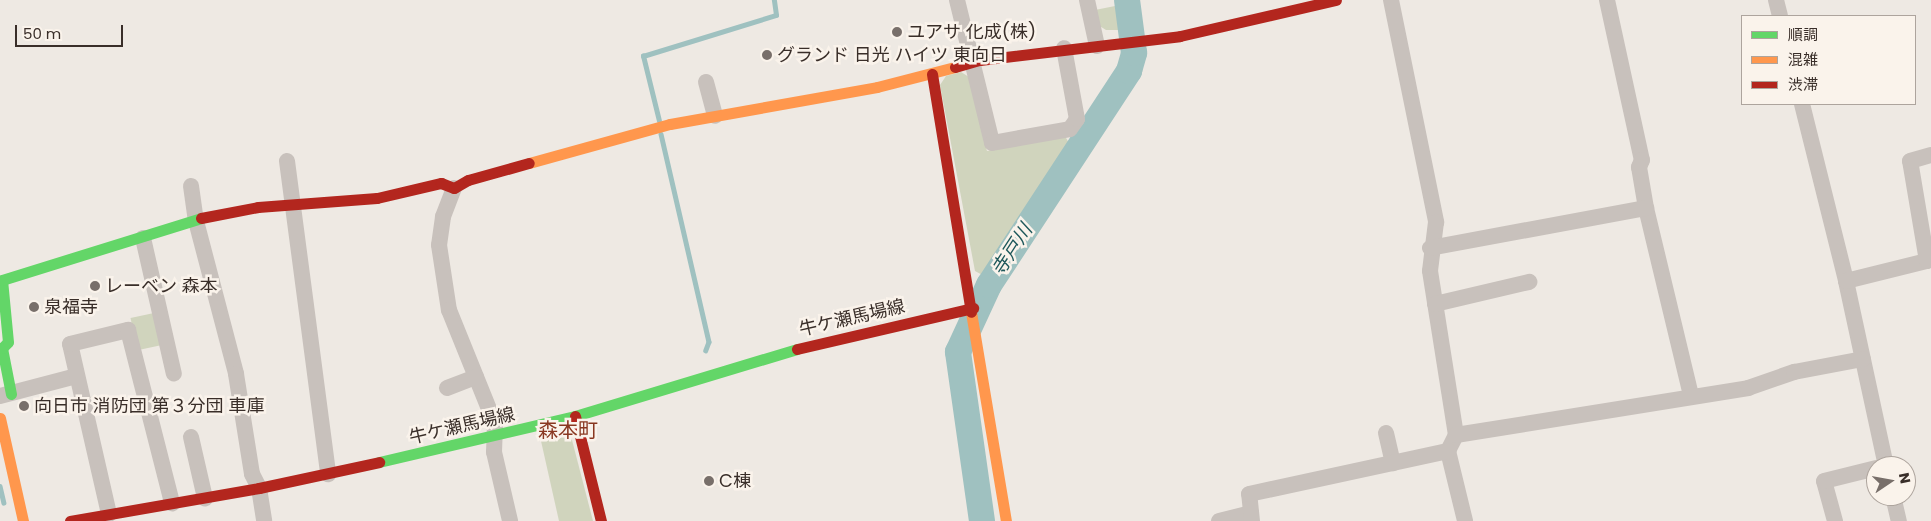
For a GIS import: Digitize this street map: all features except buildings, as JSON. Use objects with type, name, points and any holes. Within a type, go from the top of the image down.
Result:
[{"type":"street","points":[[957,0],[970,62],[992,143],[1070,128],[1077,119],[1064,48]]},
{"type":"street","points":[[1087,0],[1097,46]]},
{"type":"street","points":[[510,521],[494,452],[495,424],[449,310],[439,245],[444,217],[454,188],[468,180],[662,126],[932,74],[970,62],[1064,48],[1142,42],[1180,36],[1336,0]]},
{"type":"street","points":[[1391,0],[1436,222],[1430,248],[1435,304],[1456,436],[1448,451],[1465,521]]},
{"type":"street","points":[[1607,0],[1642,160],[1639,167],[1646,208],[1691,395]]},
{"type":"street","points":[[1776,0],[1780,15]]},
{"type":"street","points":[[932,74],[973,308],[1006,521]]},
{"type":"street","points":[[706,82],[715,116]]},
{"type":"street","points":[[1802,105],[1846,281],[1884,456]]},
{"type":"street","points":[[1846,281],[1927,261],[1910,161],[1931,155]]},
{"type":"street","points":[[287,161],[328,474]]},
{"type":"street","points":[[76,376],[5,395],[2,348],[8,342],[2,280],[143,238],[196,221],[205,215],[293,204],[377,198],[441,183],[454,188]]},
{"type":"street","points":[[191,186],[196,221],[236,374],[252,474],[259,488],[264,521]]},
{"type":"street","points":[[1430,248],[1646,208]]},
{"type":"street","points":[[143,238],[174,374]]},
{"type":"street","points":[[1435,304],[1529,282]]},
{"type":"street","name":"牛ケ瀬馬場線","points":[[70,521],[259,488],[494,438],[575,416],[775,354],[973,308]]},
{"type":"street","points":[[109,514],[70,344],[128,330],[172,503]]},
{"type":"street","points":[[1456,436],[1525,427],[1691,395],[1748,388],[1794,372],[1863,359]]},
{"type":"street","points":[[447,388],[476,376]]},
{"type":"street","points":[[575,416],[601,521]]},
{"type":"street","points":[[0,418],[23,521]]},
{"type":"street","points":[[1386,433],[1393,463]]},
{"type":"street","points":[[191,438],[205,498]]},
{"type":"street","points":[[1219,521],[1251,517],[1249,494],[1448,451]]},
{"type":"street","points":[[1835,521],[1824,481],[1866,470]]},
{"type":"street","points":[[1895,506],[1899,521]]},
{"type":"green space","points":[[1120,5],[1125,30],[1106,30],[1098,25],[1095,10]]},
{"type":"green space","points":[[961,72],[969,77],[987,151],[1065,136],[1070,145],[986,277],[975,271],[940,85],[946,76]]},
{"type":"green space","points":[[154,313],[161,345],[137,350],[131,318]]},
{"type":"green space","points":[[564,435],[572,440],[593,521],[559,521],[541,441]]},
{"type":"waterway","points":[[659,121],[643,56],[776,15],[774,0]]},
{"type":"waterway","name":"寺戸川","points":[[982,521],[958,352],[989,285],[1129,71],[1134,53],[1127,0]]},
{"type":"waterway","points":[[661,134],[709,342],[706,350]]},
{"type":"waterway","points":[[0,486],[4,503]]},
{"type":"traffic: fast","points":[[11,394],[2,348],[8,342],[2,280],[201,218]]},
{"type":"traffic: fast","points":[[379,462],[575,416],[797,349]]},
{"type":"traffic: slow","points":[[529,163],[670,124],[877,87],[955,67]]},
{"type":"traffic: slow","points":[[971,312],[1006,521]]},
{"type":"traffic: slow","points":[[0,418],[23,521]]},
{"type":"traffic: jam","points":[[955,67],[980,60],[1180,36],[1336,0]]},
{"type":"traffic: jam","points":[[932,74],[971,312]]},
{"type":"traffic: jam","points":[[201,218],[258,207],[377,198],[441,183],[454,188],[468,180],[529,163]]},
{"type":"traffic: jam","points":[[797,349],[973,308]]},
{"type":"traffic: jam","points":[[575,416],[601,521]]},
{"type":"traffic: jam","points":[[70,521],[259,488],[379,462]]},
{"type":"place","name":"ユアサ 化成(株)","points":[[897,32]]},
{"type":"place","name":"グランド 日光 ハイツ 東向日","points":[[767,55]]},
{"type":"place","name":"レーベン 森本","points":[[95,286]]},
{"type":"place","name":"泉福寺","points":[[34,307]]},
{"type":"place","name":"向日市 消防団 第３分団 車庫","points":[[24,406]]},
{"type":"place","name":"C棟","points":[[709,481]]},
{"type":"district","name":"森本町","points":[[568,430]]}]
